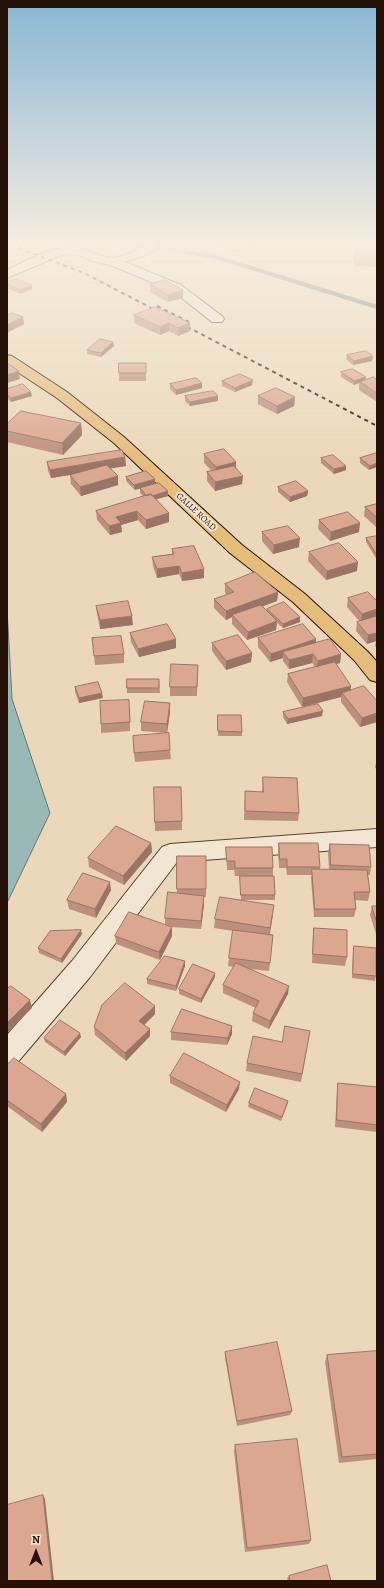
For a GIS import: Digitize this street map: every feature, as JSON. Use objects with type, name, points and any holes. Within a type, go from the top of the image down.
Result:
[{"type":"highway","name":"GALLE ROAD","points":[[7,360],[62,395],[119,440],[236,549],[298,598],[361,656],[377,675]]},
{"type":"street","points":[[7,1054],[81,969],[170,853],[377,838]]},
{"type":"water","points":[[7,608],[12,699],[50,813],[7,903]]},
{"type":"building","points":[[7,319],[19,319],[7,325]]},
{"type":"building","points":[[143,319],[181,319],[190,323],[178,328],[169,323],[160,327]]},
{"type":"building","points":[[100,339],[113,342],[101,353],[87,350]]},
{"type":"building","points":[[366,351],[373,356],[354,361],[347,355]]},
{"type":"building","points":[[7,363],[19,371],[7,375]]},
{"type":"building","points":[[119,363],[146,363],[146,373],[119,373]]},
{"type":"building","points":[[353,369],[366,377],[354,381],[341,372]]},
{"type":"building","points":[[240,374],[253,380],[235,388],[222,381]]},
{"type":"building","points":[[374,377],[377,380],[377,393],[360,382]]},
{"type":"building","points":[[196,378],[202,383],[176,390],[170,384]]},
{"type":"building","points":[[23,384],[31,392],[11,398],[7,394],[7,389]]},
{"type":"building","points":[[276,388],[295,397],[277,406],[258,396]]},
{"type":"building","points":[[213,391],[218,396],[190,402],[185,396]]},
{"type":"building","points":[[21,411],[81,423],[62,443],[7,431],[7,424]]},
{"type":"building","points":[[224,449],[236,462],[216,467],[204,454]]},
{"type":"building","points":[[122,450],[125,457],[50,470],[47,462]]},
{"type":"building","points":[[377,453],[377,463],[370,466],[360,458]]},
{"type":"building","points":[[333,455],[346,466],[334,469],[321,458]]},
{"type":"building","points":[[107,465],[118,476],[80,487],[70,475]]},
{"type":"building","points":[[234,466],[243,476],[215,482],[207,472]]},
{"type":"building","points":[[146,471],[155,479],[134,485],[126,477]]},
{"type":"building","points":[[296,481],[308,491],[290,497],[278,487]]},
{"type":"building","points":[[159,483],[168,491],[147,496],[140,488]]},
{"type":"building","points":[[151,494],[169,513],[146,520],[137,511],[116,517],[121,523],[109,526],[96,511]]},
{"type":"building","points":[[377,504],[377,518],[365,507]]},
{"type":"building","points":[[348,512],[360,523],[331,532],[319,520]]},
{"type":"building","points":[[288,526],[300,538],[274,545],[262,532]]},
{"type":"building","points":[[377,536],[377,555],[366,538]]},
{"type":"building","points":[[339,543],[358,562],[327,571],[309,552]]},
{"type":"building","points":[[194,546],[204,569],[182,573],[179,566],[157,569],[152,557],[174,554],[172,549]]},
{"type":"building","points":[[255,572],[278,592],[226,611],[214,599],[234,592],[225,584]]},
{"type":"building","points":[[368,592],[377,601],[377,609],[362,614],[348,598]]},
{"type":"building","points":[[128,601],[132,616],[100,620],[96,606]]},
{"type":"building","points":[[284,602],[300,617],[283,624],[267,609]]},
{"type":"building","points":[[261,605],[277,621],[248,632],[232,615]]},
{"type":"building","points":[[377,616],[377,633],[368,635],[357,622]]},
{"type":"building","points":[[167,624],[176,639],[138,649],[130,633]]},
{"type":"building","points":[[303,624],[316,639],[271,654],[258,638]]},
{"type":"building","points":[[238,635],[252,653],[226,661],[212,643]]},
{"type":"building","points":[[121,636],[124,654],[94,656],[92,638]]},
{"type":"building","points":[[330,639],[341,654],[318,661],[313,654],[289,660],[283,652]]},
{"type":"building","points":[[335,662],[351,686],[303,698],[288,674]]},
{"type":"building","points":[[171,664],[198,665],[197,687],[170,687]]},
{"type":"building","points":[[127,679],[159,679],[159,688],[127,688]]},
{"type":"building","points":[[98,682],[102,693],[79,698],[75,687]]},
{"type":"building","points":[[364,686],[377,701],[377,713],[362,718],[342,693]]},
{"type":"building","points":[[129,700],[130,722],[101,724],[100,701]]},
{"type":"building","points":[[145,701],[170,703],[167,724],[141,722]]},
{"type":"building","points":[[318,704],[323,711],[288,719],[283,712]]},
{"type":"building","points":[[218,715],[241,715],[242,732],[218,731]]},
{"type":"building","points":[[169,733],[170,750],[134,753],[133,736]]},
{"type":"building","points":[[263,777],[297,778],[299,813],[245,811],[245,791],[263,792]]},
{"type":"building","points":[[154,787],[181,787],[182,821],[155,822]]},
{"type":"building","points":[[116,826],[151,843],[123,876],[88,858]]},
{"type":"building","points":[[279,843],[318,843],[320,867],[287,867],[287,859],[280,859]]},
{"type":"building","points":[[330,844],[369,845],[371,867],[331,865]]},
{"type":"building","points":[[226,847],[272,847],[273,868],[235,868],[235,861],[227,861]]},
{"type":"building","points":[[177,856],[206,856],[206,889],[177,889]]},
{"type":"building","points":[[312,869],[367,870],[370,892],[354,892],[356,909],[315,909]]},
{"type":"building","points":[[83,873],[110,882],[95,909],[67,900]]},
{"type":"building","points":[[240,876],[274,876],[275,895],[241,895]]},
{"type":"building","points":[[168,892],[204,896],[201,921],[165,918]]},
{"type":"building","points":[[220,897],[274,905],[270,928],[215,919]]},
{"type":"building","points":[[372,906],[377,906],[377,923]]},
{"type":"building","points":[[129,912],[172,927],[159,952],[115,936]]},
{"type":"building","points":[[314,928],[347,930],[347,957],[313,954]]},
{"type":"building","points":[[81,930],[61,959],[38,948],[50,931]]},
{"type":"building","points":[[233,930],[273,935],[270,963],[229,958]]},
{"type":"building","points":[[354,946],[376,948],[376,976],[353,974]]},
{"type":"building","points":[[165,956],[185,961],[176,986],[147,979]]},
{"type":"building","points":[[236,963],[289,986],[270,1021],[253,1013],[259,1001],[223,985]]},
{"type":"building","points":[[193,964],[215,973],[201,999],[179,989]]},
{"type":"building","points":[[125,983],[155,1006],[139,1021],[150,1029],[125,1053],[94,1027],[102,1005]]},
{"type":"building","points":[[11,986],[30,1000],[7,1023],[7,989]]},
{"type":"building","points":[[182,1009],[232,1026],[228,1038],[171,1032]]},
{"type":"building","points":[[60,1020],[80,1033],[64,1052],[44,1038]]},
{"type":"building","points":[[285,1026],[310,1031],[302,1074],[247,1063],[253,1036],[282,1042]]},
{"type":"building","points":[[184,1053],[240,1082],[227,1105],[170,1076]]},
{"type":"building","points":[[14,1058],[66,1094],[41,1124],[7,1100],[7,1065]]},
{"type":"building","points":[[338,1083],[377,1087],[377,1125],[337,1120]]},
{"type":"building","points":[[255,1088],[288,1101],[282,1117],[249,1103]]},
{"type":"building","points":[[277,1342],[292,1411],[237,1421],[225,1352]]},
{"type":"building","points":[[377,1351],[377,1454],[342,1457],[327,1355]]},
{"type":"building","points":[[297,1439],[311,1540],[247,1548],[235,1445]]},
{"type":"building","points":[[43,1495],[52,1581],[7,1581],[7,1505]]},
{"type":"building","points":[[327,1565],[331,1581],[290,1581],[289,1576]]},
{"type":"railway","points":[[183,319],[189,322]]},
{"type":"railway","points":[[180,323],[377,426]]}]
